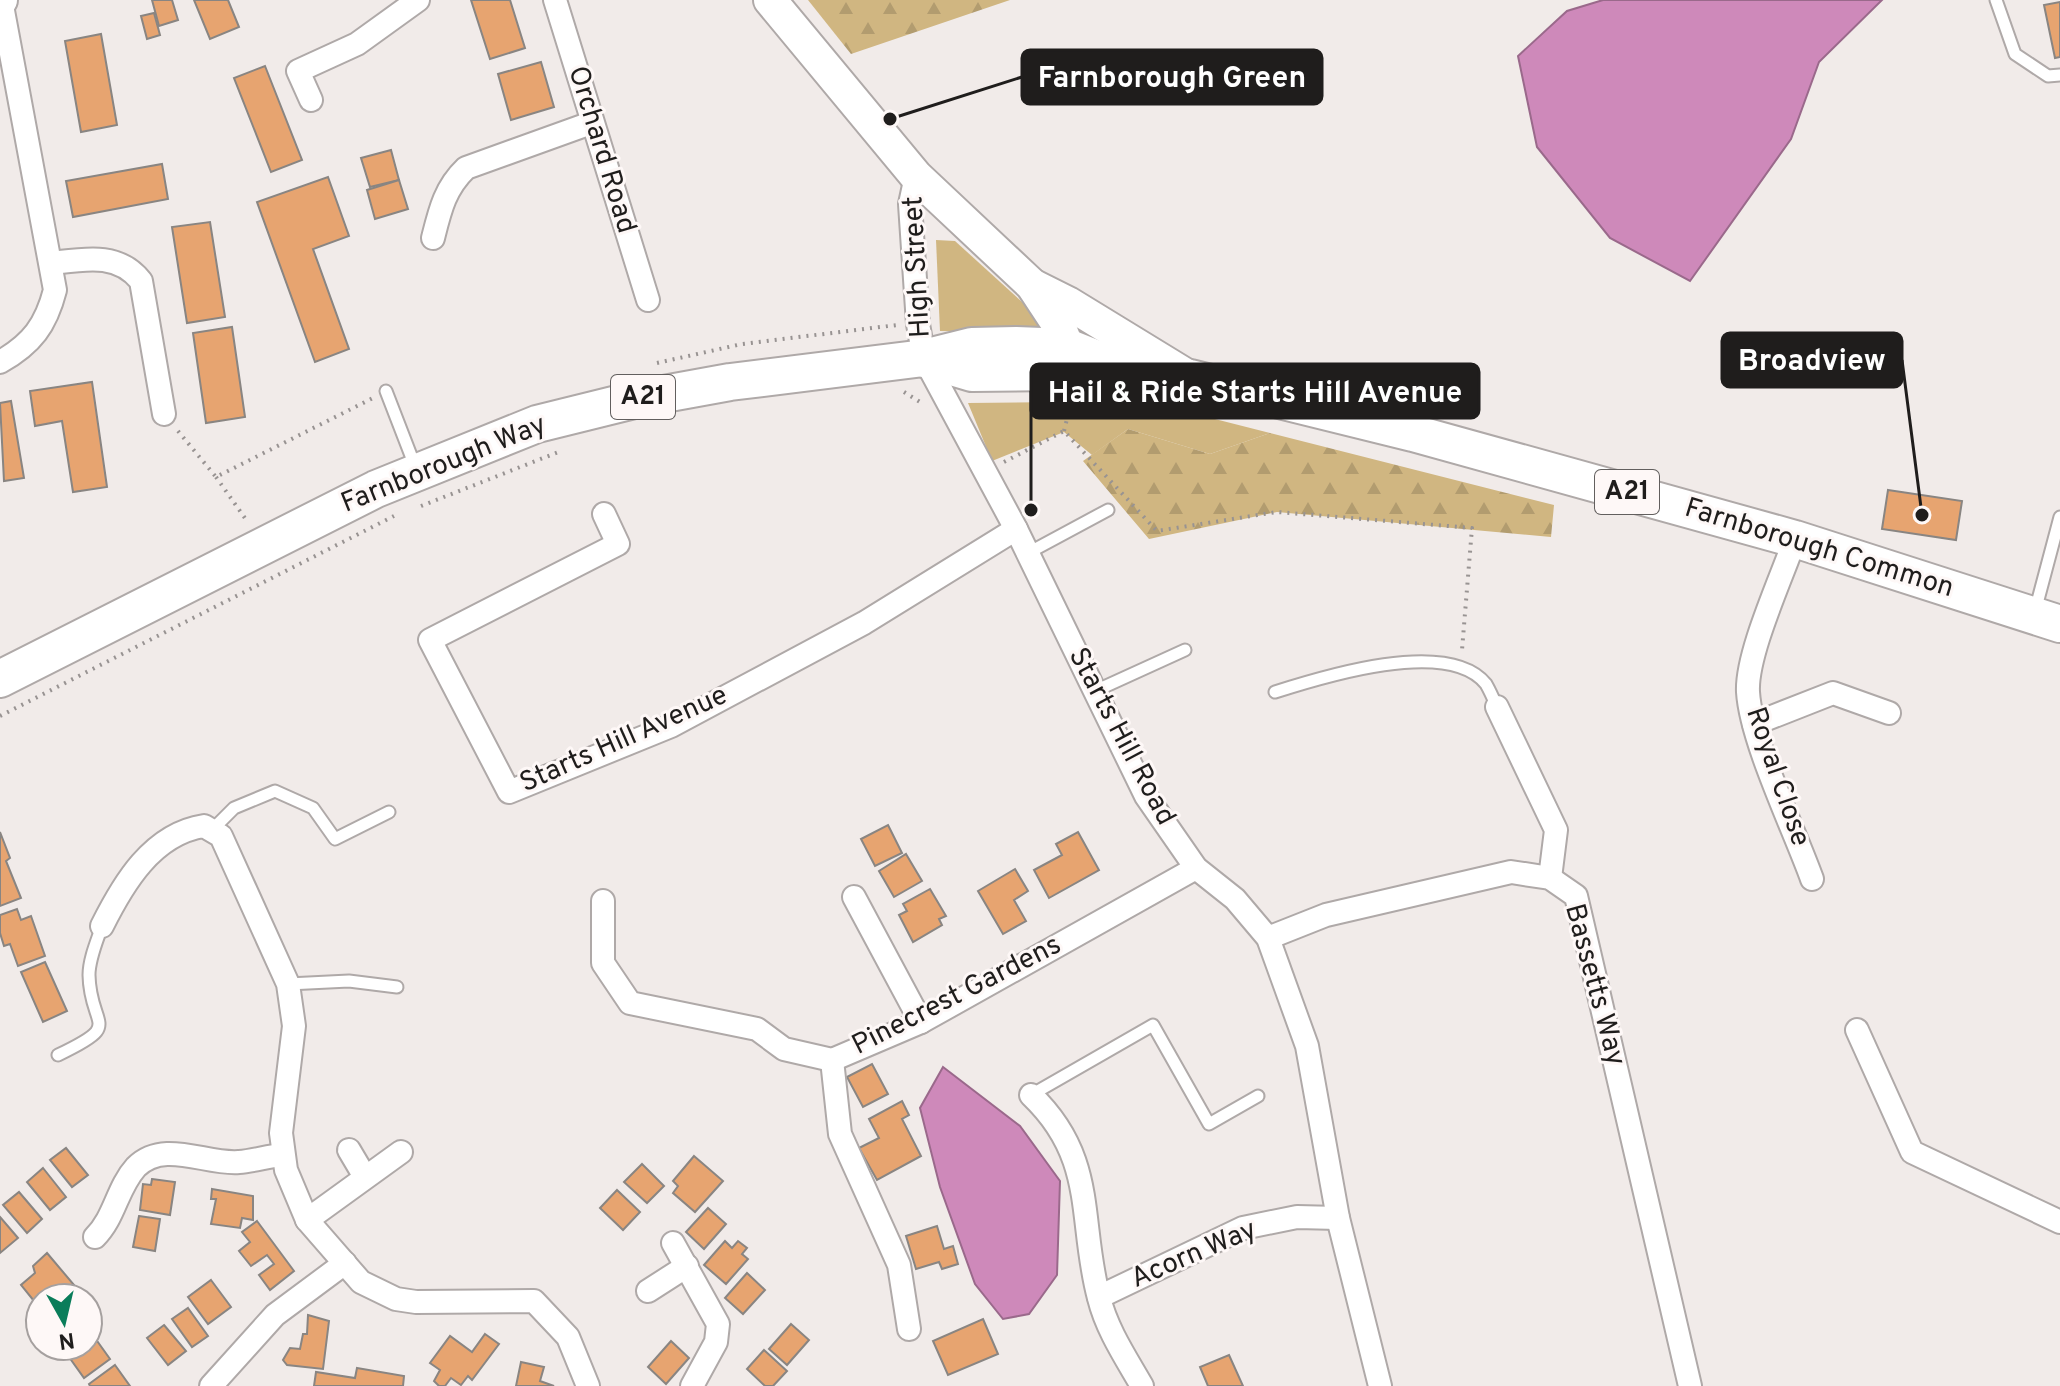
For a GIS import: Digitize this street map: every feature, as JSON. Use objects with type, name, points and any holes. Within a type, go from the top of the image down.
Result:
[{"type":"highway","name":"Farnborough Common","points":[[924,358],[972,346],[1085,368],[1190,378],[1413,433],[1795,539],[2047,620]]},
{"type":"highway","name":"Farnborough Way","points":[[0,679],[417,470],[498,437],[600,407],[730,382],[924,358]]},
{"type":"main road","name":"High Street","points":[[770,0],[916,176],[1032,285],[1085,368]]},
{"type":"main road","name":"High Street","points":[[1032,285],[1068,303],[1190,378]]},
{"type":"street","points":[[0,362],[25,348],[43,324],[55,290],[1,0]]},
{"type":"street","points":[[311,100],[298,71],[364,40],[418,0]]},
{"type":"street","name":"Orchard Road","points":[[555,0],[648,300]]},
{"type":"street","points":[[433,238],[443,199],[452,182],[466,168],[591,123]]},
{"type":"street","name":"High Street","points":[[916,176],[910,204],[918,324],[924,358]]},
{"type":"street","points":[[52,263],[88,259],[116,261],[131,268],[141,281],[164,414]]},
{"type":"street","name":"Starts Hill Road","points":[[924,358],[1016,529],[1146,796],[1196,868],[1235,899],[1268,938],[1307,1046],[1338,1218],[1380,1386]]},
{"type":"street","name":"Starts Hill Avenue","points":[[604,514],[618,544],[430,640],[509,792],[671,726],[864,623],[1016,529]]},
{"type":"street","name":"Royal Close","points":[[1795,539],[1756,649],[1748,690],[1754,724],[1812,879]]},
{"type":"street","points":[[1754,724],[1833,693],[1889,713]]},
{"type":"street","points":[[1497,707],[1556,830],[1550,878]]},
{"type":"street","points":[[102,926],[130,877],[161,844],[198,827],[217,833],[288,984],[294,1026],[281,1133],[283,1155],[307,1220],[361,1282],[396,1299],[416,1302],[534,1301],[568,1337],[588,1386]]},
{"type":"street","name":"Pinecrest Gardens","points":[[603,901],[603,963],[630,1003],[757,1029],[784,1049],[832,1060],[921,1022],[1196,868]]},
{"type":"street","name":"Bassetts Way","points":[[1268,938],[1326,915],[1511,872],[1550,878],[1576,896],[1690,1386]]},
{"type":"street","points":[[854,897],[921,1022]]},
{"type":"street","points":[[1857,1030],[1912,1152],[2060,1222]]},
{"type":"street","points":[[832,1060],[840,1134],[899,1265],[909,1329]]},
{"type":"street","points":[[1031,1095],[1051,1114],[1077,1169],[1087,1201],[1099,1297],[1110,1330],[1142,1386]]},
{"type":"street","points":[[349,1150],[365,1177]]},
{"type":"street","points":[[307,1220],[401,1152]]},
{"type":"street","points":[[95,1237],[107,1225],[135,1168],[156,1155],[238,1162],[283,1155]]},
{"type":"street","name":"Acorn Way","points":[[1099,1297],[1243,1228],[1297,1217],[1338,1218]]},
{"type":"street","points":[[673,1243],[716,1315],[719,1332],[692,1386]]},
{"type":"street","points":[[211,1386],[275,1315],[345,1263]]},
{"type":"street","points":[[648,1291],[687,1266]]},
{"type":"lane","points":[[1996,0],[2015,54],[2048,76],[2060,75]]},
{"type":"lane","points":[[386,391],[417,470]]},
{"type":"lane","points":[[1028,553],[1108,510]]},
{"type":"lane","points":[[2047,620],[2060,517]]},
{"type":"lane","points":[[1095,691],[1185,650]]},
{"type":"lane","points":[[1275,692],[1341,672],[1421,662],[1460,668],[1485,683],[1497,707]]},
{"type":"lane","points":[[217,833],[234,808],[275,791],[313,808],[335,839],[389,812]]},
{"type":"lane","points":[[58,1055],[91,1039],[99,1031],[101,1019],[89,974],[102,926]]},
{"type":"lane","points":[[288,984],[349,981],[397,987]]},
{"type":"lane","points":[[1031,1095],[1153,1025],[1209,1124],[1258,1096]]},
{"type":"path","points":[[984,473],[1064,431],[1085,368]]},
{"type":"path","points":[[216,477],[386,391]]},
{"type":"path","points":[[889,394],[905,392],[923,404]]},
{"type":"path","points":[[164,414],[216,477],[264,545]]},
{"type":"path","points":[[1064,431],[1157,531],[1277,512],[1472,528],[1460,668]]},
{"type":"path","points":[[0,716],[394,516],[575,446]]},
{"type":"green space","points":[[808,0],[1010,0],[851,54]]},
{"type":"green space","points":[[936,240],[955,241],[1043,321],[1037,333],[940,331]]},
{"type":"green space","points":[[1144,401],[1270,433],[1210,454],[1128,429],[1092,455],[1064,432],[992,461],[968,403]]},
{"type":"green space","points":[[1128,429],[1210,454],[1270,433],[1554,505],[1551,537],[1277,512],[1149,539],[1083,461]]},
{"type":"shaded area","points":[[1603,0],[1882,0],[1819,62],[1791,139],[1690,281],[1610,238],[1537,147],[1518,56],[1567,11]]},
{"type":"shaded area","points":[[943,1067],[1020,1126],[1060,1181],[1057,1275],[1029,1314],[1003,1319],[975,1284],[940,1187],[920,1108]]},
{"type":"building","points":[[152,0],[172,0],[178,20],[159,26]]},
{"type":"building","points":[[194,0],[228,0],[239,27],[210,39]]},
{"type":"building","points":[[471,0],[510,0],[525,48],[490,59]]},
{"type":"building","points":[[2060,2],[2060,57],[2055,58],[2044,5]]},
{"type":"building","points":[[154,13],[160,35],[147,39],[141,16]]},
{"type":"building","points":[[101,34],[117,125],[81,132],[65,41]]},
{"type":"building","points":[[541,62],[554,107],[511,120],[498,74]]},
{"type":"building","points":[[265,66],[302,160],[271,172],[234,78]]},
{"type":"building","points":[[391,150],[399,180],[370,187],[361,158]]},
{"type":"building","points":[[162,164],[168,199],[73,217],[66,181]]},
{"type":"building","points":[[328,177],[349,236],[313,249],[349,349],[315,362],[257,202]]},
{"type":"building","points":[[399,180],[408,209],[375,219],[367,190]]},
{"type":"building","points":[[210,222],[225,317],[187,323],[172,227]]},
{"type":"building","points":[[232,327],[245,417],[206,423],[193,333]]},
{"type":"building","points":[[92,382],[107,487],[73,492],[62,421],[35,426],[30,391]]},
{"type":"building","points":[[11,401],[24,478],[4,481],[0,403]]},
{"type":"building","points":[[1888,490],[1962,501],[1956,540],[1882,529]]},
{"type":"building","points":[[888,825],[902,853],[875,866],[861,839]]},
{"type":"building","points":[[0,832],[10,858],[6,861],[21,898],[0,906]]},
{"type":"building","points":[[1078,832],[1099,870],[1049,898],[1034,870],[1062,855],[1056,844]]},
{"type":"building","points":[[906,854],[922,881],[894,897],[879,871]]},
{"type":"building","points":[[1015,869],[1028,891],[1014,900],[1026,921],[1003,934],[978,891]]},
{"type":"building","points":[[930,889],[946,916],[939,919],[942,925],[913,942],[899,915],[907,911],[903,904]]},
{"type":"building","points":[[17,909],[21,920],[31,916],[45,956],[18,966],[10,944],[4,946],[0,933],[0,915]]},
{"type":"building","points":[[45,962],[67,1011],[43,1022],[21,972]]},
{"type":"building","points":[[872,1064],[888,1094],[863,1107],[847,1077]]},
{"type":"building","points":[[902,1101],[909,1115],[902,1119],[921,1156],[877,1180],[859,1148],[879,1138],[869,1119]]},
{"type":"building","points":[[66,1148],[88,1175],[72,1187],[50,1160]]},
{"type":"building","points":[[694,1156],[723,1181],[695,1212],[673,1193],[678,1186],[673,1181]]},
{"type":"building","points":[[642,1164],[664,1186],[647,1203],[624,1182]]},
{"type":"building","points":[[43,1168],[66,1197],[50,1210],[27,1182]]},
{"type":"building","points":[[152,1179],[175,1182],[170,1215],[140,1210],[143,1184],[151,1185]]},
{"type":"building","points":[[212,1189],[253,1196],[253,1220],[242,1218],[240,1228],[211,1224],[216,1199],[211,1199]]},
{"type":"building","points":[[617,1190],[640,1212],[623,1230],[600,1208]]},
{"type":"building","points":[[19,1192],[42,1219],[27,1233],[3,1205]]},
{"type":"building","points":[[708,1208],[726,1224],[704,1249],[686,1232]]},
{"type":"building","points":[[139,1216],[160,1219],[155,1251],[133,1247]]},
{"type":"building","points":[[0,1217],[18,1238],[0,1253]]},
{"type":"building","points":[[257,1221],[294,1271],[270,1290],[259,1275],[274,1264],[267,1255],[251,1266],[239,1251],[250,1242],[242,1232]]},
{"type":"building","points":[[937,1226],[944,1249],[953,1246],[958,1264],[942,1269],[939,1262],[916,1269],[906,1236]]},
{"type":"building","points":[[725,1241],[732,1248],[738,1241],[747,1248],[742,1254],[748,1259],[726,1284],[704,1265]]},
{"type":"building","points":[[47,1253],[71,1282],[24,1282],[35,1273],[33,1266]]},
{"type":"building","points":[[747,1273],[765,1290],[743,1314],[725,1298]]},
{"type":"building","points":[[211,1280],[231,1307],[208,1324],[188,1297]]},
{"type":"building","points":[[188,1308],[208,1336],[192,1347],[172,1319]]},
{"type":"building","points":[[308,1315],[329,1321],[323,1369],[287,1365],[283,1360],[290,1348],[300,1349],[303,1334],[307,1334]]},
{"type":"building","points":[[983,1319],[998,1354],[948,1375],[933,1341]]},
{"type":"building","points":[[791,1324],[809,1340],[787,1365],[769,1349]]},
{"type":"building","points":[[164,1325],[186,1351],[168,1365],[147,1338]]},
{"type":"building","points":[[485,1334],[499,1344],[472,1380],[468,1376],[461,1385],[451,1378],[445,1386],[439,1386],[434,1381],[440,1370],[430,1363],[450,1336],[472,1352]]},
{"type":"building","points":[[671,1341],[689,1358],[666,1384],[648,1367]]},
{"type":"building","points":[[764,1350],[787,1371],[773,1386],[765,1386],[747,1369]]},
{"type":"building","points":[[104,1351],[110,1359],[84,1378],[73,1362],[104,1362]]},
{"type":"building","points":[[1229,1355],[1243,1386],[1208,1386],[1200,1367]]},
{"type":"building","points":[[521,1362],[544,1367],[540,1381],[554,1386],[516,1386]]},
{"type":"building","points":[[115,1365],[130,1386],[90,1386],[89,1384]]},
{"type":"building","points":[[357,1368],[404,1376],[403,1386],[314,1386],[316,1372],[355,1378]]},
{"type":"place","name":"Farnborough Green","points":[[890,119]]},
{"type":"place","name":"Hail & Ride Starts Hill Avenue","points":[[1031,510]]},
{"type":"place","name":"Broadview","points":[[1922,515]]}]
